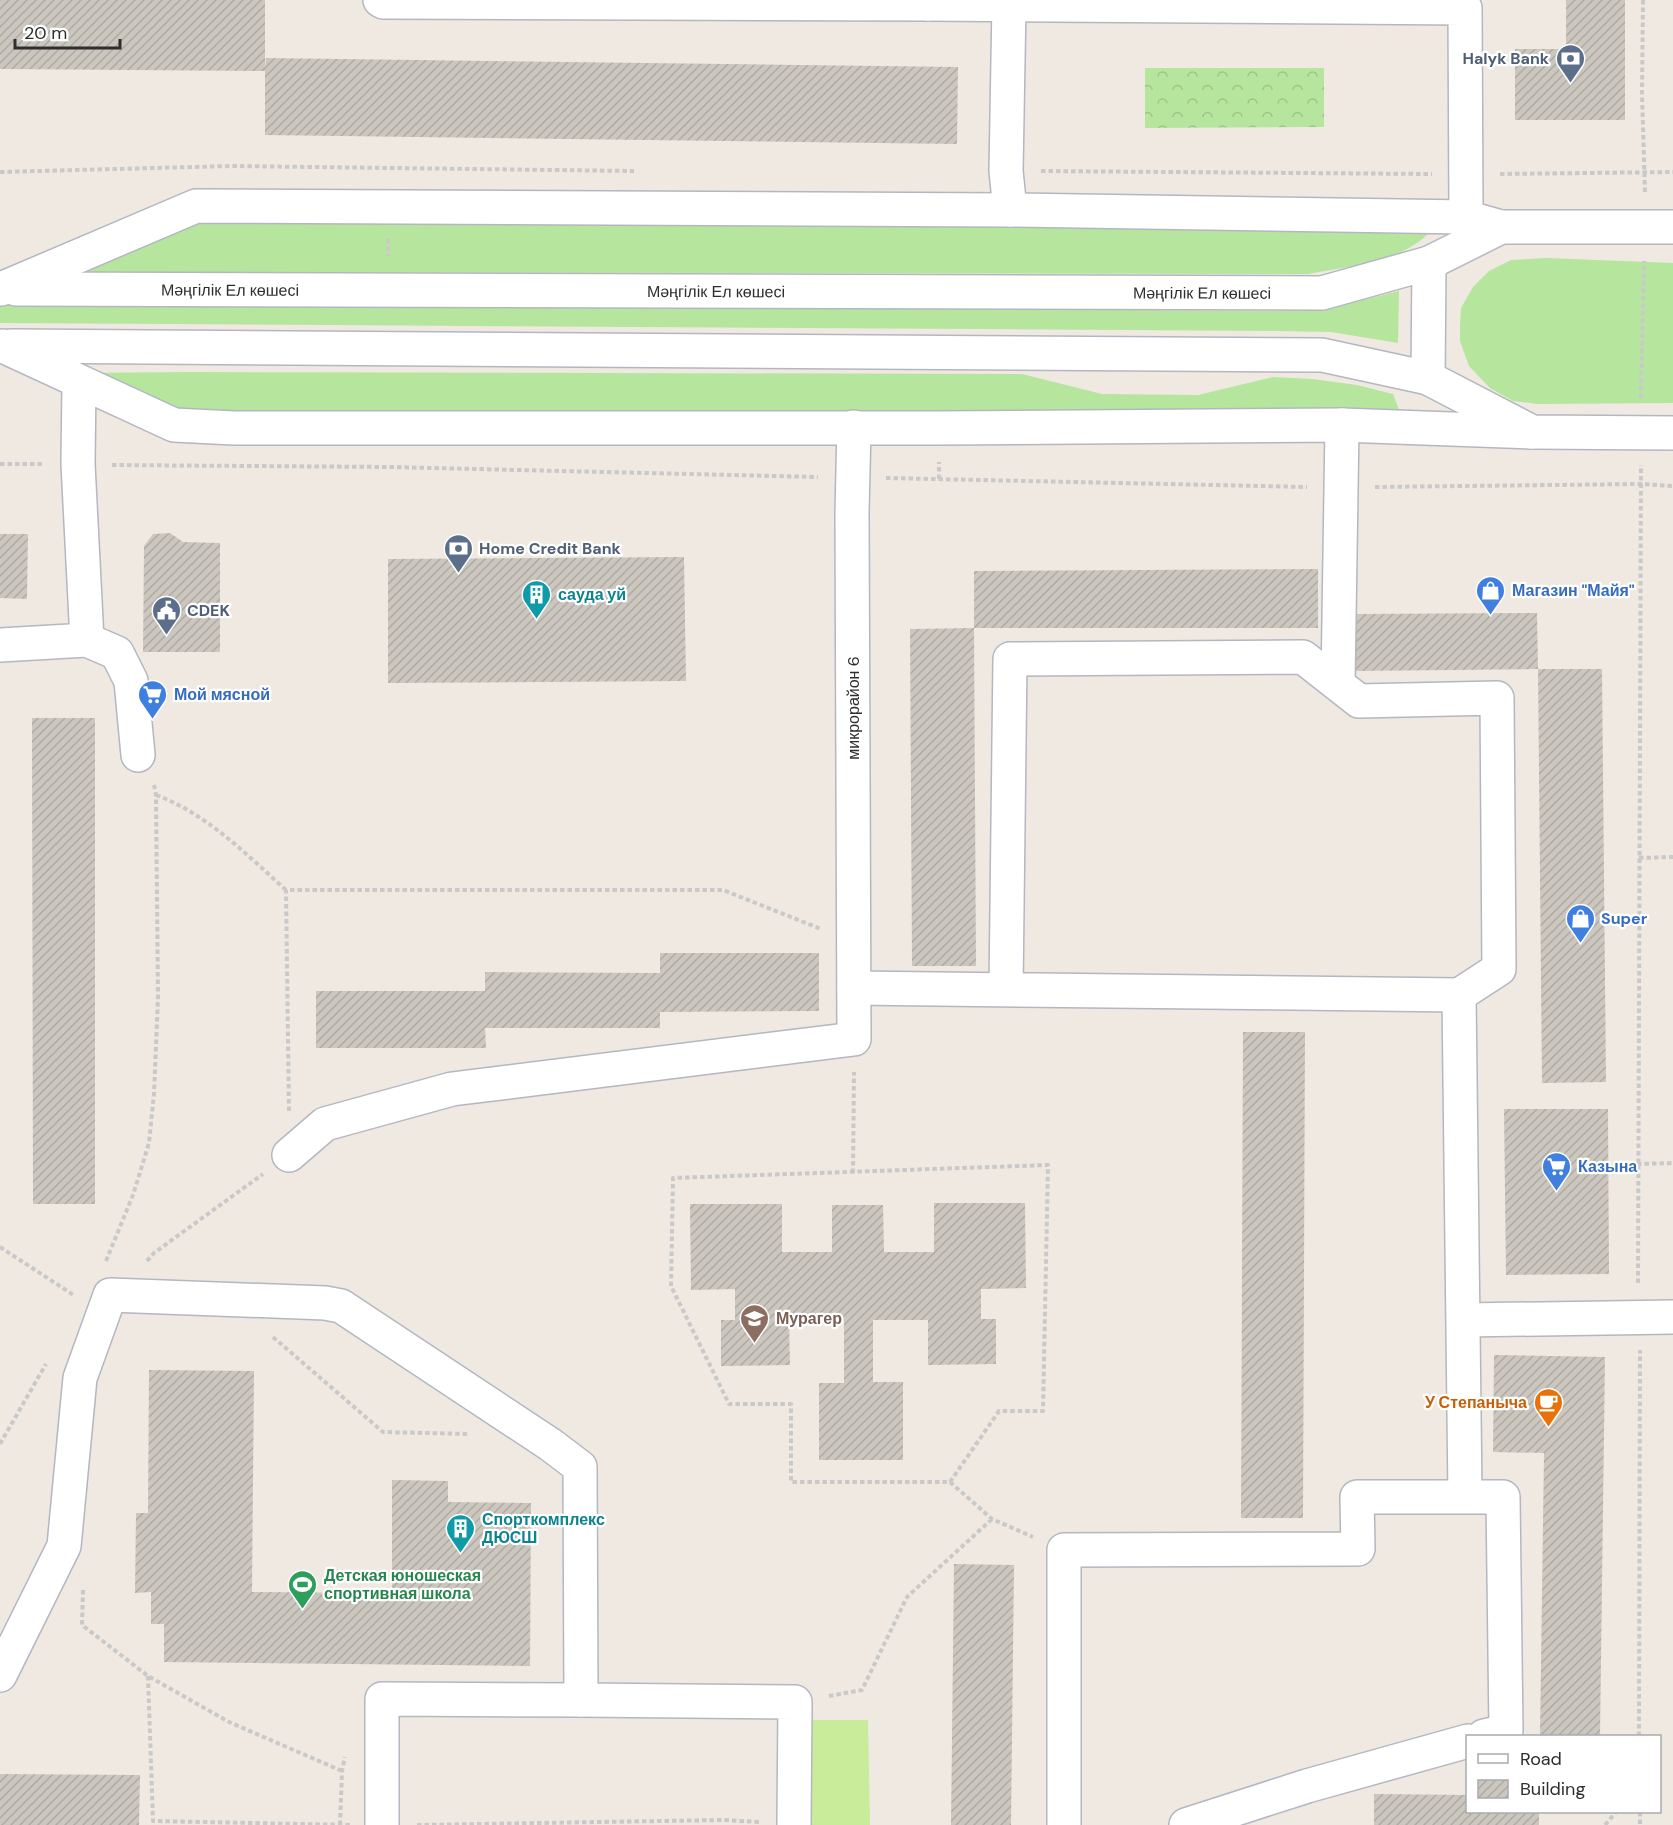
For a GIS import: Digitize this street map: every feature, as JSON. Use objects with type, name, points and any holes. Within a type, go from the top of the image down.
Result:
[{"type":"street","points":[[380,0],[395,2],[928,2],[1465,8],[1466,217]]},
{"type":"street","points":[[1009,4],[1006,171],[1010,210]]},
{"type":"street","points":[[0,289],[196,206],[1010,210],[1466,217],[1501,227]]},
{"type":"street","name":"Мәңгілік Ел көшесі","points":[[0,289],[1323,293],[1429,264],[1501,227],[1659,227]]},
{"type":"street","points":[[1428,378],[1429,264]]},
{"type":"street","points":[[1,346],[1322,355],[1428,378],[1532,432]]},
{"type":"street","points":[[1,346],[174,425],[234,428],[1342,425],[1532,432],[1673,433]]},
{"type":"street","points":[[80,383],[78,464],[87,640]]},
{"type":"street","points":[[1338,684],[1342,425]]},
{"type":"street","name":"микрорайон 6","points":[[854,427],[852,512],[854,1039]]},
{"type":"street","points":[[0,645],[87,640],[117,654],[131,681],[138,756]]},
{"type":"street","points":[[854,988],[1006,990],[1459,994],[1499,969],[1497,698],[1359,701],[1303,657],[1010,659],[1006,990]]},
{"type":"street","points":[[1459,994],[1465,1496]]},
{"type":"street","points":[[289,1155],[325,1124],[452,1089],[854,1039]]},
{"type":"street","points":[[0,1675],[64,1546],[80,1378],[110,1295],[326,1303],[341,1305],[551,1445],[580,1467],[581,1700]]},
{"type":"street","points":[[1464,1320],[1673,1317]]},
{"type":"street","points":[[1064,1825],[1064,1550],[1358,1549],[1357,1497],[1503,1497],[1506,1731],[1491,1735]]},
{"type":"street","points":[[382,1825],[382,1699],[795,1702],[794,1825]]},
{"type":"street","points":[[1186,1825],[1307,1786],[1466,1741]]},
{"type":"path","points":[[1639,1735],[1637,1164],[1641,432],[1659,227],[1644,173],[1643,0]]},
{"type":"path","points":[[0,172],[231,166],[640,171]]},
{"type":"path","points":[[1006,171],[1466,174],[1673,172]]},
{"type":"path","points":[[105,1265],[133,1195],[149,1143],[153,1104],[158,997],[156,795],[152,776],[138,756]]},
{"type":"path","points":[[156,795],[174,801],[228,836],[286,890],[723,890],[854,942]]},
{"type":"path","points":[[1639,858],[1673,857]]},
{"type":"path","points":[[139,1269],[154,1253],[289,1155],[286,890]]},
{"type":"path","points":[[854,1039],[854,1173]]},
{"type":"path","points":[[1637,1164],[1673,1163]]},
{"type":"path","points":[[950,1482],[999,1411],[1042,1411],[1048,1165],[673,1178],[671,1286],[729,1404],[791,1404],[791,1482],[950,1482],[992,1519],[1064,1550]]},
{"type":"path","points":[[0,1247],[83,1302]]},
{"type":"path","points":[[268,1334],[383,1432],[475,1434]]},
{"type":"path","points":[[0,1444],[49,1360]]},
{"type":"path","points":[[795,1702],[862,1690],[908,1597],[992,1519]]},
{"type":"path","points":[[83,1590],[82,1625],[148,1676],[229,1722],[342,1771]]},
{"type":"path","points":[[340,1825],[342,1771],[347,1749]]},
{"type":"path","points":[[1605,1825],[1615,1813]]},
{"type":"green space","points":[[1145,68],[1324,68],[1324,127],[1145,128]]},
{"type":"green space","points":[[235,220],[1421,226],[1430,232],[1404,251],[1389,257],[1308,274],[86,272],[193,225]]},
{"type":"green space","points":[[1546,258],[1673,263],[1673,403],[1538,404],[1513,401],[1490,388],[1469,366],[1460,341],[1460,325],[1461,308],[1473,287],[1489,271],[1511,260]]},
{"type":"green space","points":[[1399,291],[1398,343],[1331,332],[1278,331],[0,323],[0,302],[1278,311],[1331,308]]},
{"type":"green space","points":[[76,373],[1022,374],[1102,394],[1198,395],[1273,377],[1357,385],[1393,394],[1401,415],[192,418]]},
{"type":"green space","points":[[809,1720],[868,1720],[870,1825],[812,1825]]},
{"type":"building","points":[[0,0],[265,0],[265,68],[266,58],[958,67],[957,144],[265,135],[265,71],[0,69]]},
{"type":"building","name":"Halyk Bank","points":[[1566,0],[1625,0],[1625,120],[1515,120],[1515,49],[1566,49]]},
{"type":"building","points":[[170,533],[183,542],[220,543],[220,652],[143,652],[144,546],[153,534]]},
{"type":"building","points":[[0,534],[28,534],[27,599],[0,598]]},
{"type":"building","name":"сауда уй","points":[[684,557],[686,681],[388,683],[388,559]]},
{"type":"building","points":[[1318,569],[1318,628],[974,628],[974,571]]},
{"type":"building","points":[[1537,613],[1538,669],[1356,671],[1356,614]]},
{"type":"building","points":[[974,628],[976,966],[912,966],[910,629]]},
{"type":"building","points":[[1538,669],[1602,669],[1606,1082],[1542,1083]]},
{"type":"building","points":[[32,718],[95,718],[95,1204],[33,1204]]},
{"type":"building","points":[[660,953],[819,953],[819,1011],[660,1012],[660,1028],[485,1028],[486,1048],[316,1048],[316,991],[485,991],[485,972],[660,973]]},
{"type":"building","points":[[1243,1032],[1305,1032],[1303,1518],[1241,1518]]},
{"type":"building","name":"Казына","points":[[1504,1109],[1608,1109],[1609,1274],[1506,1275]]},
{"type":"building","name":"Мурагер","points":[[934,1203],[1025,1203],[1026,1288],[981,1289],[981,1319],[996,1319],[996,1364],[928,1365],[928,1320],[873,1320],[873,1382],[903,1382],[903,1460],[819,1460],[819,1383],[844,1383],[844,1321],[789,1321],[790,1365],[721,1366],[721,1320],[735,1320],[735,1289],[691,1290],[690,1204],[782,1204],[782,1252],[832,1252],[832,1205],[883,1205],[884,1252],[934,1252]]},
{"type":"building","points":[[1494,1355],[1605,1357],[1600,1735],[1540,1735],[1544,1453],[1493,1452]]},
{"type":"building","name":"Спорткомплекс ДЮСШ","points":[[149,1370],[254,1371],[252,1592],[392,1593],[392,1480],[448,1481],[448,1502],[531,1503],[530,1666],[164,1662],[164,1624],[151,1624],[151,1592],[135,1593],[136,1513],[148,1513]]},
{"type":"building","points":[[954,1564],[1014,1565],[1011,1825],[951,1825]]},
{"type":"building","points":[[0,1774],[140,1775],[139,1825],[0,1825]]},
{"type":"building","points":[[1374,1794],[1466,1795],[1466,1813],[1539,1813],[1539,1825],[1374,1825]]},
{"type":"place","name":"Halyk Bank","points":[[1570,84]]},
{"type":"place","name":"Home Credit Bank","points":[[458,574]]},
{"type":"place","name":"Магазин \"Майя\"","points":[[1491,616]]},
{"type":"place","name":"сауда уй","points":[[537,620]]},
{"type":"place","name":"CDEK","points":[[166,636]]},
{"type":"place","name":"Мой мясной","points":[[153,720]]},
{"type":"place","name":"Super","points":[[1580,944]]},
{"type":"place","name":"Казына","points":[[1557,1192]]},
{"type":"place","name":"Мурагер","points":[[755,1344]]},
{"type":"place","name":"У Степаныча","points":[[1548,1428]]},
{"type":"place","name":"Спорткомплекс ДЮСШ","points":[[461,1554]]},
{"type":"place","name":"Детская юношеская спортивная школа","points":[[303,1610]]}]
